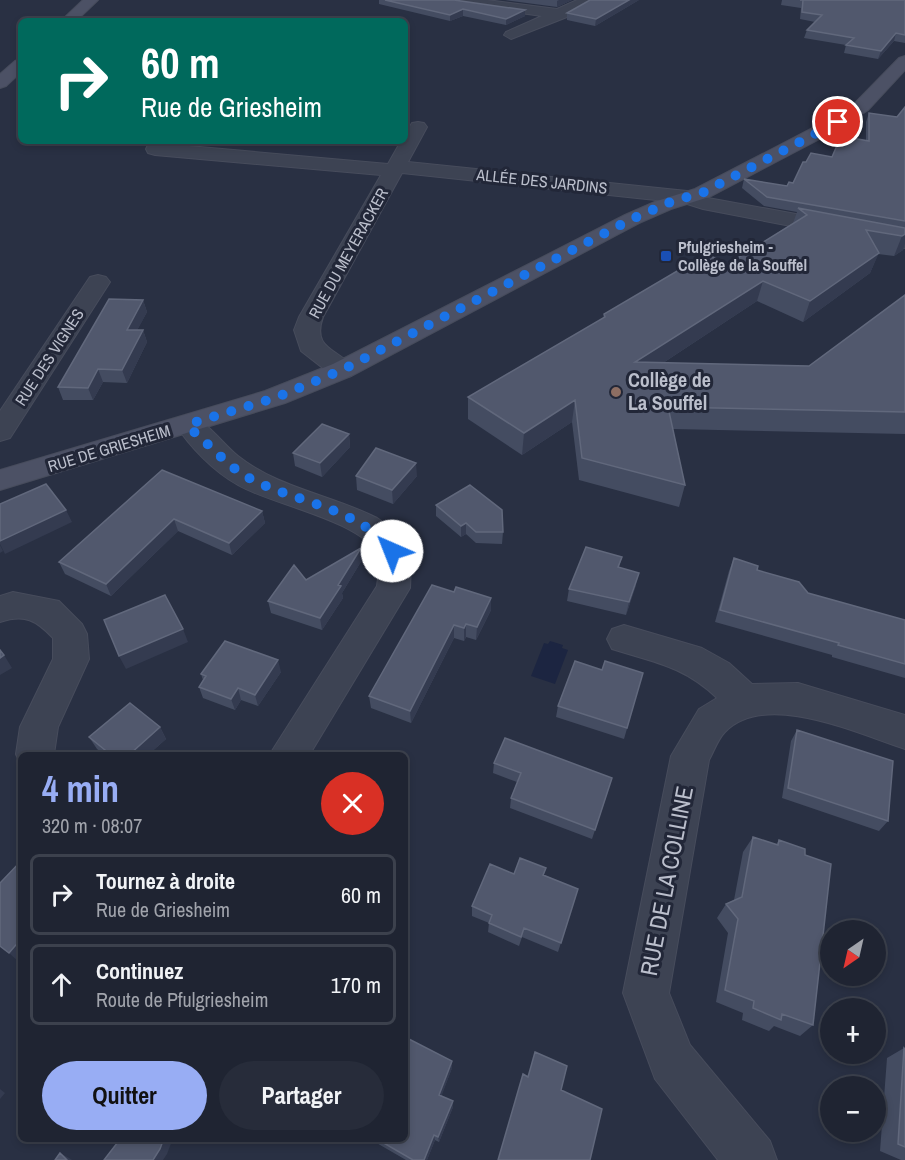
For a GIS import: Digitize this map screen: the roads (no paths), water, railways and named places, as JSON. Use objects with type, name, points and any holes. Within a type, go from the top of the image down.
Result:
[{"type":"street","points":[[71,18],[91,0]]},
{"type":"street","points":[[455,0],[562,14]]},
{"type":"street","points":[[511,35],[562,14],[588,0]]},
{"type":"street","name":"RUE DE GRIESHEIM","points":[[0,480],[275,398],[342,370],[632,219],[706,190],[854,112],[905,61]]},
{"type":"street","points":[[0,83],[18,67]]},
{"type":"street","name":"RUE DU MEYERACKER","points":[[342,370],[310,346],[306,330],[311,317],[418,127]]},
{"type":"street","name":"ALLÉE DES JARDINS","points":[[155,149],[395,168],[680,199],[905,241]]},
{"type":"street","name":"RUE DES VIGNES","points":[[0,432],[98,282]]},
{"type":"street","points":[[189,424],[195,433],[247,478],[364,524],[382,538],[392,551],[395,566],[393,588],[290,752]]},
{"type":"street","points":[[0,609],[13,605],[47,610],[70,634],[71,659],[39,727],[35,752]]},
{"type":"street","points":[[624,639],[688,658],[716,674],[744,700],[798,699],[905,732]]},
{"type":"street","name":"RUE DE LA COLLINE","points":[[744,700],[712,720],[690,756],[646,993],[672,1062],[751,1160]]},
{"type":"water","points":[[550,641],[563,645],[562,648],[568,650],[555,684],[531,676],[544,643],[548,644]]},
{"type":"place","name":"Pfulgriesheim - Collège de la Souffel","points":[[666,256]]},
{"type":"place","name":"Collège de La Souffel","points":[[616,392]]}]
